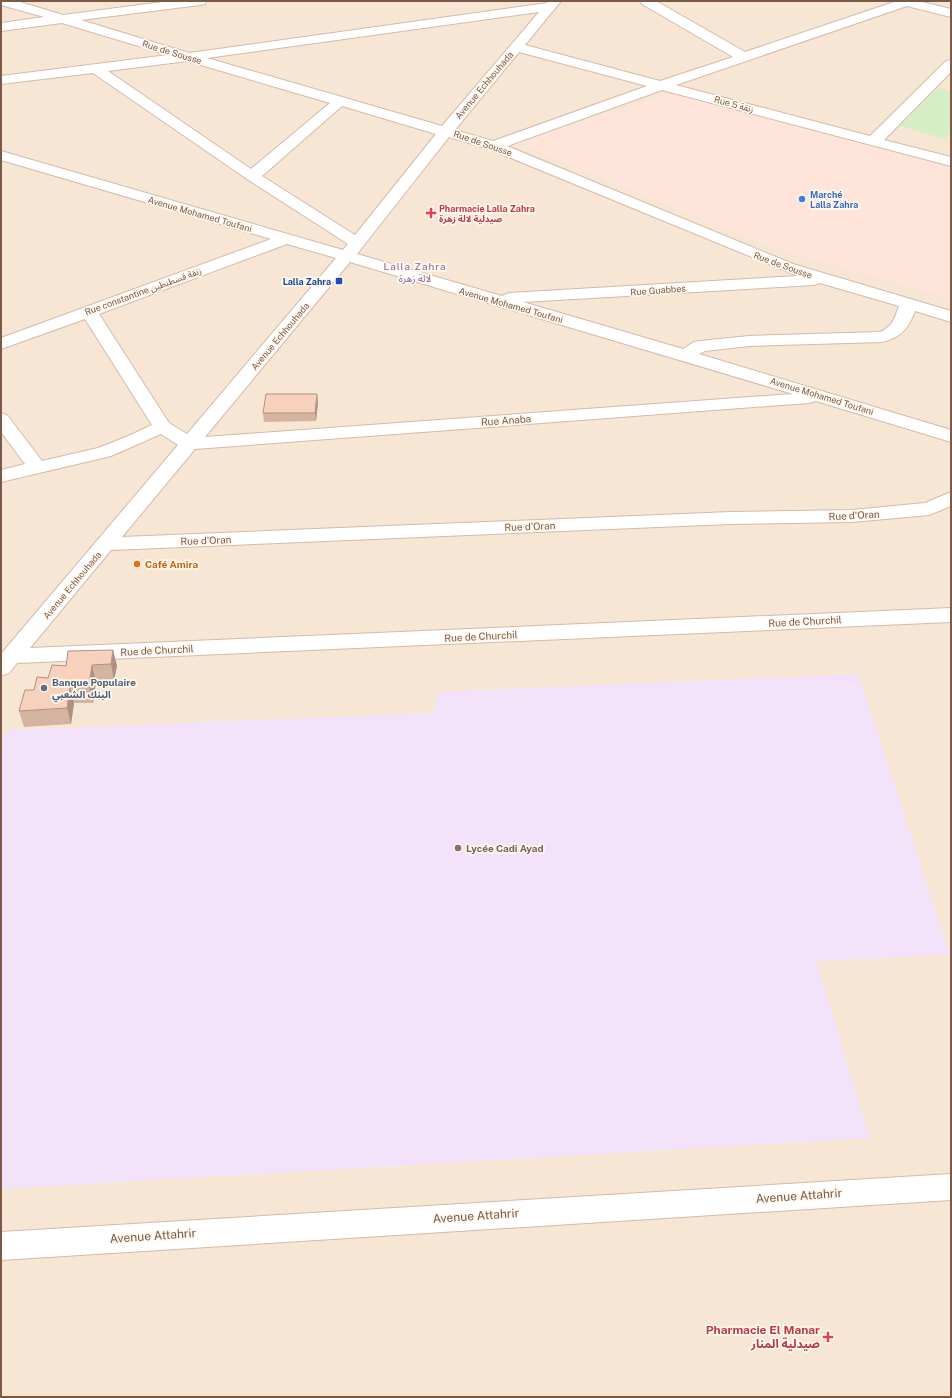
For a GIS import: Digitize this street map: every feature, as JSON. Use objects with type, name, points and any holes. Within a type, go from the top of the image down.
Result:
[{"type":"street","name":"Rue de Sousse","points":[[4,1],[188,57],[494,146],[750,252],[823,279],[909,303],[951,317]]},
{"type":"street","points":[[1,27],[147,4],[200,1]]},
{"type":"street","points":[[650,3],[676,1]]},
{"type":"street","points":[[494,146],[662,85],[908,2],[951,13]]},
{"type":"street","points":[[650,3],[743,57]]},
{"type":"street","points":[[1,80],[188,57],[553,4]]},
{"type":"street","name":"Avenue Echhouhada","points":[[6,662],[346,257],[446,131],[553,4]]},
{"type":"street","name":"Rue 5 زنقة","points":[[516,47],[951,162]]},
{"type":"street","points":[[874,141],[938,85],[951,64]]},
{"type":"street","points":[[95,68],[252,176],[357,243]]},
{"type":"street","points":[[252,176],[340,101]]},
{"type":"street","name":"Avenue Mohamed Toufani","points":[[1,155],[685,355],[951,436]]},
{"type":"street","name":"Rue constantine زنقة قسطنطين","points":[[1,344],[285,238]]},
{"type":"street","name":"Rue Guabbes","points":[[492,299],[823,279]]},
{"type":"street","points":[[685,355],[700,346],[714,344],[749,341],[882,337],[894,333],[902,324],[909,303]]},
{"type":"street","points":[[89,311],[162,428],[190,444]]},
{"type":"street","name":"Rue Anaba","points":[[190,444],[823,396]]},
{"type":"street","points":[[1,419],[37,467]]},
{"type":"street","points":[[1,476],[104,452],[162,428]]},
{"type":"street","name":"Rue d'Oran","points":[[106,544],[731,518],[852,516],[930,509],[951,498]]},
{"type":"street","name":"Rue de Churchil","points":[[6,662],[951,615]]},
{"type":"street","name":"Avenue Attahrir","points":[[1,1246],[951,1187]]},
{"type":"shaded area","points":[[1,1],[951,1],[951,1397],[1,1397]]},
{"type":"shaded area","name":"Marché Lalla Zahra","points":[[671,93],[685,94],[951,167],[951,298],[801,256],[729,231],[530,148],[524,141]]},
{"type":"shaded area","name":"Lycée Cadi Ayad","points":[[858,674],[950,955],[816,961],[870,1138],[1,1189],[1,740],[10,730],[433,713],[437,692]]},
{"type":"green space","points":[[938,88],[951,92],[951,132],[944,139],[900,126]]},
{"type":"building","points":[[266,394],[317,394],[315,413],[263,413]]},
{"type":"building","points":[[113,650],[111,664],[92,665],[89,686],[70,687],[67,708],[19,711],[25,690],[34,690],[37,677],[48,678],[52,665],[66,666],[68,651]]},
{"type":"place","name":"Marché Lalla Zahra","points":[[802,199]]},
{"type":"place","name":"Pharmacie Lalla Zahra صيدلية لالة زهرة","points":[[431,213]]},
{"type":"place","name":"Lalla Zahra","points":[[339,281]]},
{"type":"place","name":"Café Amira","points":[[137,564]]},
{"type":"place","name":"Banque Populaire البنك الشعبي","points":[[44,688]]},
{"type":"place","name":"Lycée Cadi Ayad","points":[[458,848]]},
{"type":"place","name":"Pharmacie El Manar صيدلية المنار","points":[[828,1337]]},
{"type":"district","name":"Lalla Zahra لالة زهرة","points":[[415,272]]}]
